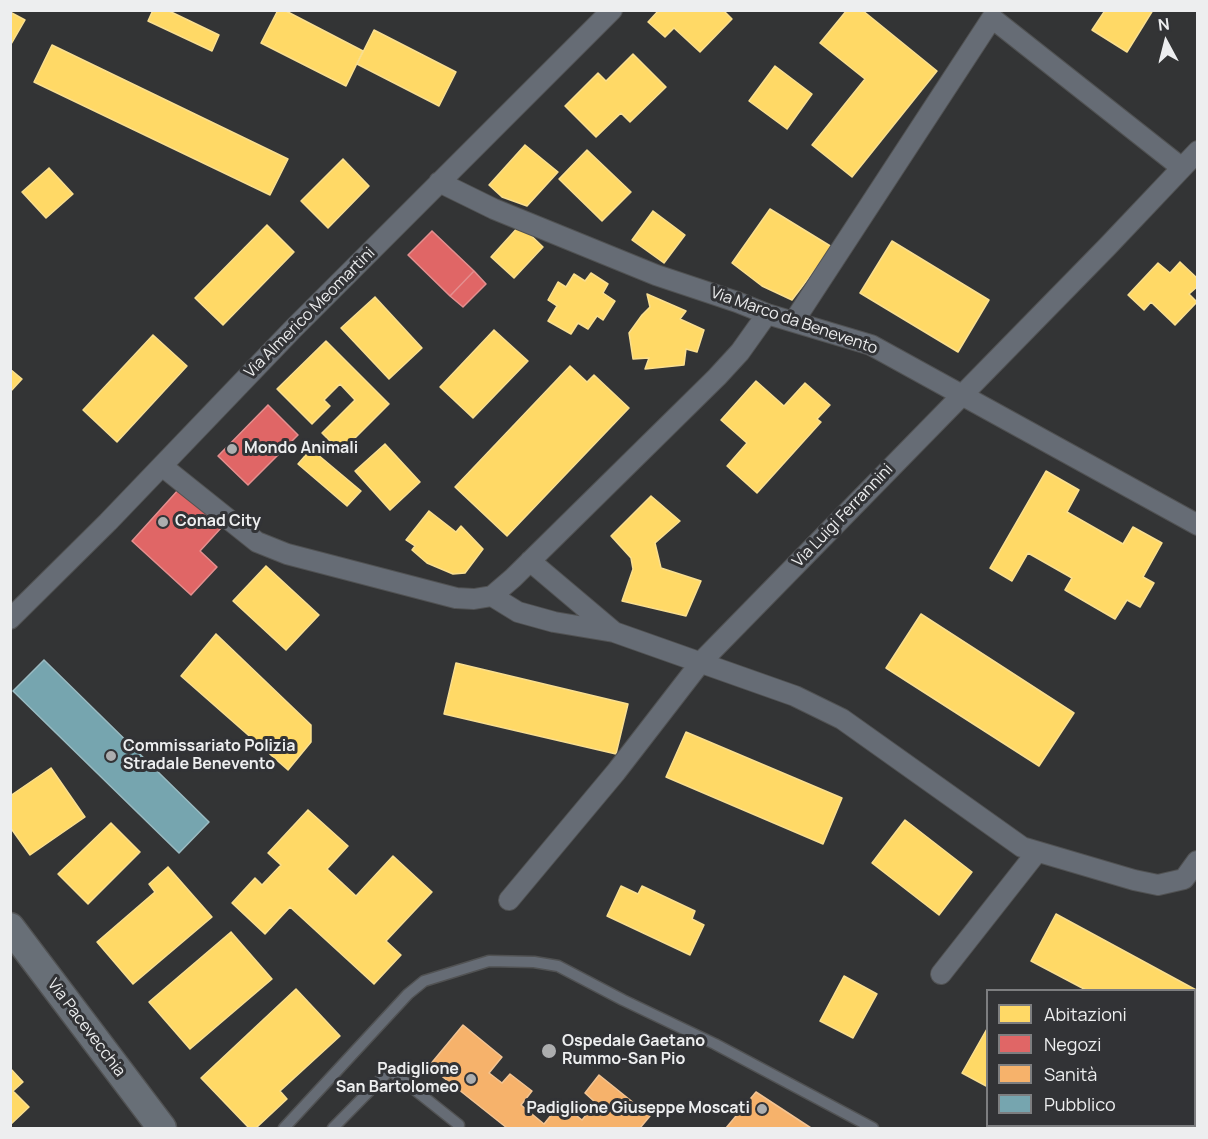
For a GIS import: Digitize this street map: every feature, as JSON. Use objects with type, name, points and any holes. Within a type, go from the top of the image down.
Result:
[{"type":"street","name":"Via Almerico Meomartini","points":[[10,619],[162,466],[293,328],[612,10]]},
{"type":"street","points":[[794,321],[992,18],[1182,168]]},
{"type":"street","name":"Via Luigi Ferrannini","points":[[509,900],[616,772],[701,662],[1197,151]]},
{"type":"street","name":"Via Marco da Benevento","points":[[439,182],[494,209],[656,275],[767,314],[871,345],[1197,525]]},
{"type":"street","points":[[162,466],[257,542],[287,554],[456,597],[474,599],[492,596],[717,377],[740,352],[767,314]]},
{"type":"street","points":[[530,561],[614,632]]},
{"type":"street","points":[[492,596],[518,612],[554,622],[614,632],[795,696],[842,719],[1022,847],[1158,885],[1184,879],[1197,861]]},
{"type":"street","points":[[941,974],[1036,852]]},
{"type":"street","name":"Via Pacevecchia","points":[[10,927],[162,1128]]},
{"type":"lane","points":[[284,1128],[388,1015],[424,981],[489,962],[534,962],[558,966],[715,1044],[873,1128]]},
{"type":"lane","points":[[339,1127],[390,1070],[459,1125]]},
{"type":"building: Abitazioni","points":[[153,10],[167,10],[219,35],[212,51],[148,21]]},
{"type":"building: Abitazioni","points":[[278,10],[284,10],[363,51],[346,86],[261,43]]},
{"type":"building: Abitazioni","points":[[659,10],[723,10],[732,19],[700,52],[674,28],[665,37],[648,22]]},
{"type":"building: Abitazioni","points":[[847,10],[862,10],[937,71],[852,177],[812,145],[865,79],[820,43]]},
{"type":"building: Abitazioni","points":[[1102,10],[1153,10],[1127,52],[1092,30],[1104,12]]},
{"type":"building: Abitazioni","points":[[10,12],[25,20],[10,46]]},
{"type":"building: Abitazioni","points":[[374,30],[456,72],[439,106],[357,64]]},
{"type":"building: Abitazioni","points":[[52,45],[288,159],[270,195],[34,82]]},
{"type":"building: Abitazioni","points":[[633,54],[666,87],[630,122],[621,113],[596,137],[565,106],[598,73],[606,81]]},
{"type":"building: Abitazioni","points":[[775,66],[812,94],[787,129],[749,101]]},
{"type":"building: Abitazioni","points":[[525,145],[558,172],[527,206],[502,197],[489,185]]},
{"type":"building: Abitazioni","points":[[587,150],[631,192],[602,221],[559,179]]},
{"type":"building: Abitazioni","points":[[343,159],[369,186],[328,228],[301,201]]},
{"type":"building: Abitazioni","points":[[49,168],[73,194],[46,218],[22,192]]},
{"type":"building: Abitazioni","points":[[770,209],[832,247],[792,300],[762,286],[732,263]]},
{"type":"building: Abitazioni","points":[[653,211],[685,235],[664,263],[632,240]]},
{"type":"building: Abitazioni","points":[[267,225],[294,252],[223,325],[195,298]]},
{"type":"building: Abitazioni","points":[[520,225],[543,247],[514,278],[491,257]]},
{"type":"building: Abitazioni","points":[[892,241],[989,300],[958,352],[860,293]]},
{"type":"building: Abitazioni","points":[[1180,262],[1198,279],[1198,286],[1189,294],[1197,302],[1175,325],[1151,302],[1144,310],[1128,295],[1158,263],[1170,273]]},
{"type":"building: Abitazioni","points":[[591,273],[608,284],[603,293],[615,301],[603,320],[597,316],[588,329],[578,323],[571,334],[548,321],[557,306],[548,300],[558,282],[566,287],[574,274],[585,281]]},
{"type":"building: Abitazioni","points":[[647,294],[686,311],[680,319],[704,330],[697,352],[686,349],[684,365],[645,369],[649,358],[633,359],[629,333],[650,307]]},
{"type":"building: Abitazioni","points":[[375,297],[422,348],[389,379],[341,328]]},
{"type":"building: Abitazioni","points":[[494,330],[528,361],[473,418],[440,387]]},
{"type":"building: Abitazioni","points":[[153,335],[187,366],[117,442],[83,410]]},
{"type":"building: Abitazioni","points":[[326,341],[389,404],[341,452],[322,433],[355,400],[340,384],[324,400],[330,406],[312,424],[277,389]]},
{"type":"building: Abitazioni","points":[[570,366],[587,382],[594,375],[629,408],[507,536],[455,487]]},
{"type":"building: Abitazioni","points":[[10,369],[22,379],[10,392]]},
{"type":"building: Abitazioni","points":[[756,381],[784,406],[805,383],[830,405],[817,419],[821,422],[757,493],[727,466],[747,443],[721,420]]},
{"type":"building: Abitazioni","points":[[385,444],[420,482],[390,510],[355,471]]},
{"type":"building: Abitazioni","points":[[311,449],[361,491],[347,506],[298,464]]},
{"type":"building: Abitazioni","points":[[1046,471],[1079,490],[1067,512],[1123,544],[1133,527],[1162,543],[1143,577],[1154,583],[1140,607],[1127,600],[1115,619],[1065,590],[1072,578],[1028,553],[1012,581],[990,568]]},
{"type":"building: Abitazioni","points":[[651,496],[680,521],[655,543],[661,568],[701,581],[686,616],[622,601],[633,569],[631,558],[611,536]]},
{"type":"building: Abitazioni","points":[[429,511],[456,532],[461,526],[483,549],[465,573],[453,574],[427,563],[412,550],[415,546],[406,540]]},
{"type":"building: Abitazioni","points":[[266,566],[319,615],[286,650],[233,601]]},
{"type":"building: Abitazioni","points":[[921,614],[1074,713],[1039,766],[886,668]]},
{"type":"building: Abitazioni","points":[[216,634],[311,725],[311,742],[288,770],[181,676]]},
{"type":"building: Abitazioni","points":[[456,663],[628,704],[616,754],[444,714]]},
{"type":"building: Abitazioni","points":[[686,732],[842,798],[823,844],[666,777]]},
{"type":"building: Abitazioni","points":[[51,768],[85,817],[30,855],[10,827],[10,796]]},
{"type":"building: Abitazioni","points":[[308,810],[348,846],[327,869],[356,896],[393,856],[432,892],[386,941],[401,955],[374,984],[290,907],[265,934],[232,903],[255,878],[262,885],[281,865],[268,853]]},
{"type":"building: Abitazioni","points":[[905,820],[972,872],[939,915],[872,863]]},
{"type":"building: Abitazioni","points":[[111,823],[140,852],[88,904],[58,874]]},
{"type":"building: Abitazioni","points":[[168,867],[212,917],[133,984],[97,942],[155,892],[149,884]]},
{"type":"building: Abitazioni","points":[[621,886],[638,894],[642,886],[695,911],[692,919],[704,925],[690,955],[607,916]]},
{"type":"building: Abitazioni","points":[[1056,914],[1194,989],[1084,989],[1031,961]]},
{"type":"building: Abitazioni","points":[[231,932],[272,979],[190,1049],[149,1002]]},
{"type":"building: Abitazioni","points":[[844,976],[877,994],[853,1038],[820,1021]]},
{"type":"building: Abitazioni","points":[[296,989],[340,1036],[280,1091],[287,1099],[256,1128],[249,1128],[201,1078]]},
{"type":"building: Abitazioni","points":[[1196,990],[1198,991],[1196,1014]]},
{"type":"building: Abitazioni","points":[[986,1031],[986,1086],[962,1073]]},
{"type":"building: Abitazioni","points":[[10,1068],[23,1082],[13,1091],[29,1107],[10,1125]]},
{"type":"building: Abitazioni","points":[[1062,1127],[1127,1127],[1126,1128]]},
{"type":"building: Negozi","points":[[432,231],[474,271],[450,296],[408,255]]},
{"type":"building: Negozi","points":[[474,271],[486,284],[463,307],[450,296]]},
{"type":"building: Negozi","points":[[268,405],[298,435],[248,485],[218,456]]},
{"type":"building: Negozi","points":[[179,489],[221,528],[200,551],[217,567],[191,595],[132,541]]},
{"type":"building: Sanità","name":"Padiglione San Bartolomeo","points":[[463,1025],[502,1057],[489,1073],[502,1083],[510,1074],[532,1091],[521,1105],[544,1124],[561,1103],[582,1120],[596,1103],[585,1093],[599,1075],[650,1116],[640,1128],[507,1128],[429,1066]]},
{"type":"building: Sanità","name":"Padiglione Giuseppe Moscati","points":[[756,1092],[811,1128],[726,1128]]},
{"type":"building: Pubblico","name":"Commissariato Polizia Stradale Benevento","points":[[44,660],[209,822],[179,853],[13,691]]},
{"type":"place","name":"Mondo Animali","points":[[232,449]]},
{"type":"place","name":"Conad City","points":[[163,522]]},
{"type":"place","name":"Commissariato Polizia Stradale Benevento","points":[[111,756]]},
{"type":"place","name":"Ospedale Gaetano Rummo-San Pio","points":[[549,1051]]},
{"type":"place","name":"Padiglione San Bartolomeo","points":[[471,1079]]},
{"type":"place","name":"Padiglione Giuseppe Moscati","points":[[762,1109]]}]
